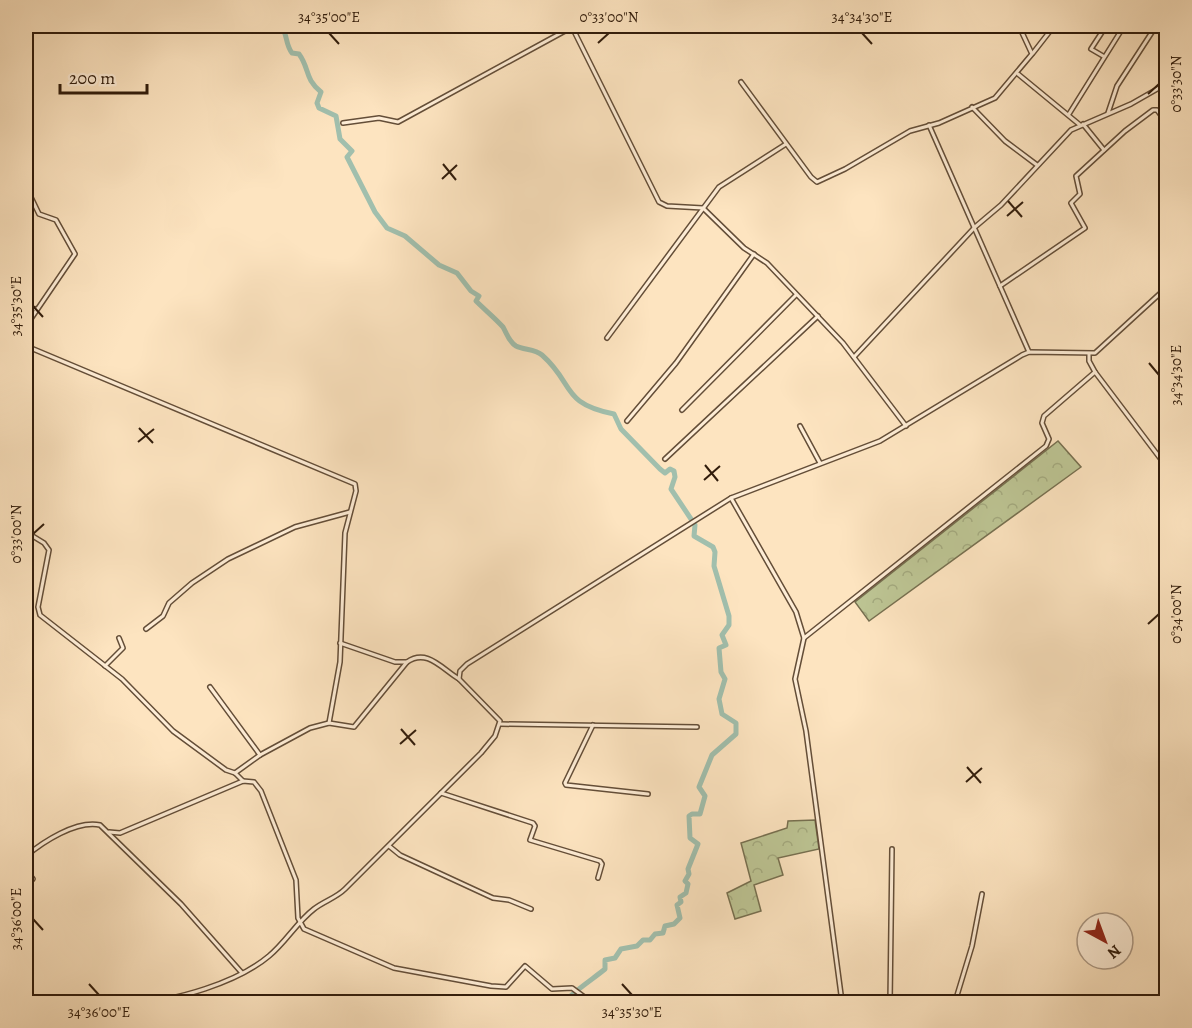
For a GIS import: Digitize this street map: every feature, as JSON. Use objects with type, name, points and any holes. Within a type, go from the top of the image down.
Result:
[{"type":"street","points":[[343,123],[379,118],[398,122],[573,26],[659,202],[667,206],[703,208],[767,263],[854,357],[906,426]]},
{"type":"street","points":[[1019,26],[1032,54]]},
{"type":"street","points":[[741,82],[817,182],[845,169],[910,131],[939,123],[995,98],[1018,74],[1054,26]]},
{"type":"street","points":[[1103,56],[1091,49],[1106,26]]},
{"type":"street","points":[[1069,114],[1103,56],[1124,26]]},
{"type":"street","points":[[1108,114],[1117,86],[1155,26]]},
{"type":"street","points":[[1018,74],[1081,124],[1104,151]]},
{"type":"street","points":[[854,357],[975,227],[1000,205],[1071,130],[1167,84]]},
{"type":"street","points":[[972,107],[1005,141],[1037,165]]},
{"type":"street","points":[[1000,286],[1085,228],[1071,203],[1080,194],[1075,179],[1104,151],[1155,109],[1167,122]]},
{"type":"street","points":[[929,125],[1029,352]]},
{"type":"street","points":[[607,338],[703,208],[729,180],[786,144]]},
{"type":"street","points":[[26,187],[39,214],[56,220],[75,250],[61,279],[36,309],[26,326]]},
{"type":"street","points":[[627,421],[676,363],[754,254]]},
{"type":"street","points":[[459,679],[460,671],[467,664],[731,498],[880,441],[1014,358],[1029,352],[1089,354],[1098,351],[1167,288]]},
{"type":"street","points":[[682,410],[796,295]]},
{"type":"street","points":[[26,308],[36,309]]},
{"type":"street","points":[[665,459],[818,316]]},
{"type":"street","points":[[26,346],[351,482],[356,489],[344,546],[338,676],[329,723]]},
{"type":"street","points":[[1089,354],[1089,361],[1095,372],[1166,463]]},
{"type":"street","points":[[804,638],[1046,446],[1050,439],[1042,423],[1044,416],[1095,372]]},
{"type":"street","points":[[800,426],[820,463]]},
{"type":"street","points":[[731,498],[796,612],[804,638],[796,686],[806,730],[842,1002]]},
{"type":"street","points":[[146,629],[163,616],[169,603],[192,583],[228,559],[295,527],[350,512]]},
{"type":"street","points":[[26,532],[44,543],[49,550],[38,607],[39,613],[49,624],[105,666],[173,731],[226,770],[235,773],[243,781]]},
{"type":"street","points":[[105,666],[123,648],[119,638]]},
{"type":"street","points":[[340,643],[395,662],[407,662]]},
{"type":"street","points":[[134,1002],[180,996],[242,973],[270,955],[315,909],[340,894],[441,793],[490,743],[500,724],[498,717],[459,679],[424,656],[417,656],[407,662],[354,727],[329,723],[310,728],[260,755],[235,773]]},
{"type":"street","points":[[210,687],[260,755]]},
{"type":"street","points":[[500,724],[697,727]]},
{"type":"street","points":[[593,725],[566,785],[648,794]]},
{"type":"street","points":[[109,832],[120,833],[243,781],[254,782],[261,791],[296,880],[300,923],[315,935],[408,972],[503,988],[525,966],[552,989],[572,988],[591,1002]]},
{"type":"street","points":[[441,793],[533,823],[535,826],[530,840],[600,861],[602,864],[598,878]]},
{"type":"street","points":[[26,856],[45,842],[83,825],[97,824],[109,832],[115,842],[181,904],[242,973]]},
{"type":"street","points":[[388,846],[400,855],[493,898],[509,900],[531,909]]},
{"type":"street","points":[[890,1002],[892,849]]},
{"type":"street","points":[[26,870],[33,879],[26,886]]},
{"type":"street","points":[[956,1002],[972,946],[982,894]]},
{"type":"street","points":[[100,1002],[119,1002]]},
{"type":"green space","points":[[1058,441],[1081,467],[869,621],[855,602]]},
{"type":"green space","points":[[815,820],[819,849],[778,858],[783,875],[754,885],[761,911],[735,919],[727,893],[751,881],[741,843],[787,828],[788,821]]},
{"type":"waterway","points":[[281,26],[290,50],[292,53],[299,54],[309,78],[321,92],[317,103],[319,108],[336,116],[340,139],[352,151],[347,157],[375,212],[387,228],[405,236],[439,265],[457,273],[471,291],[479,296],[476,301],[503,327],[514,344],[542,355],[576,398],[585,404],[614,414],[621,429],[660,469],[665,473],[670,469],[674,471],[675,477],[671,489],[695,525],[694,536],[713,547],[715,552],[714,566],[729,616],[729,625],[722,635],[726,645],[719,648],[721,672],[725,679],[719,699],[722,714],[736,723],[736,734],[712,755],[699,787],[705,796],[700,814],[689,816],[690,838],[698,844],[685,881],[688,884],[686,893],[680,897],[681,902],[677,905],[680,918],[674,924],[665,926],[663,933],[655,934],[650,940],[643,940],[637,946],[621,949],[615,958],[605,960],[605,969],[565,1002]]}]
